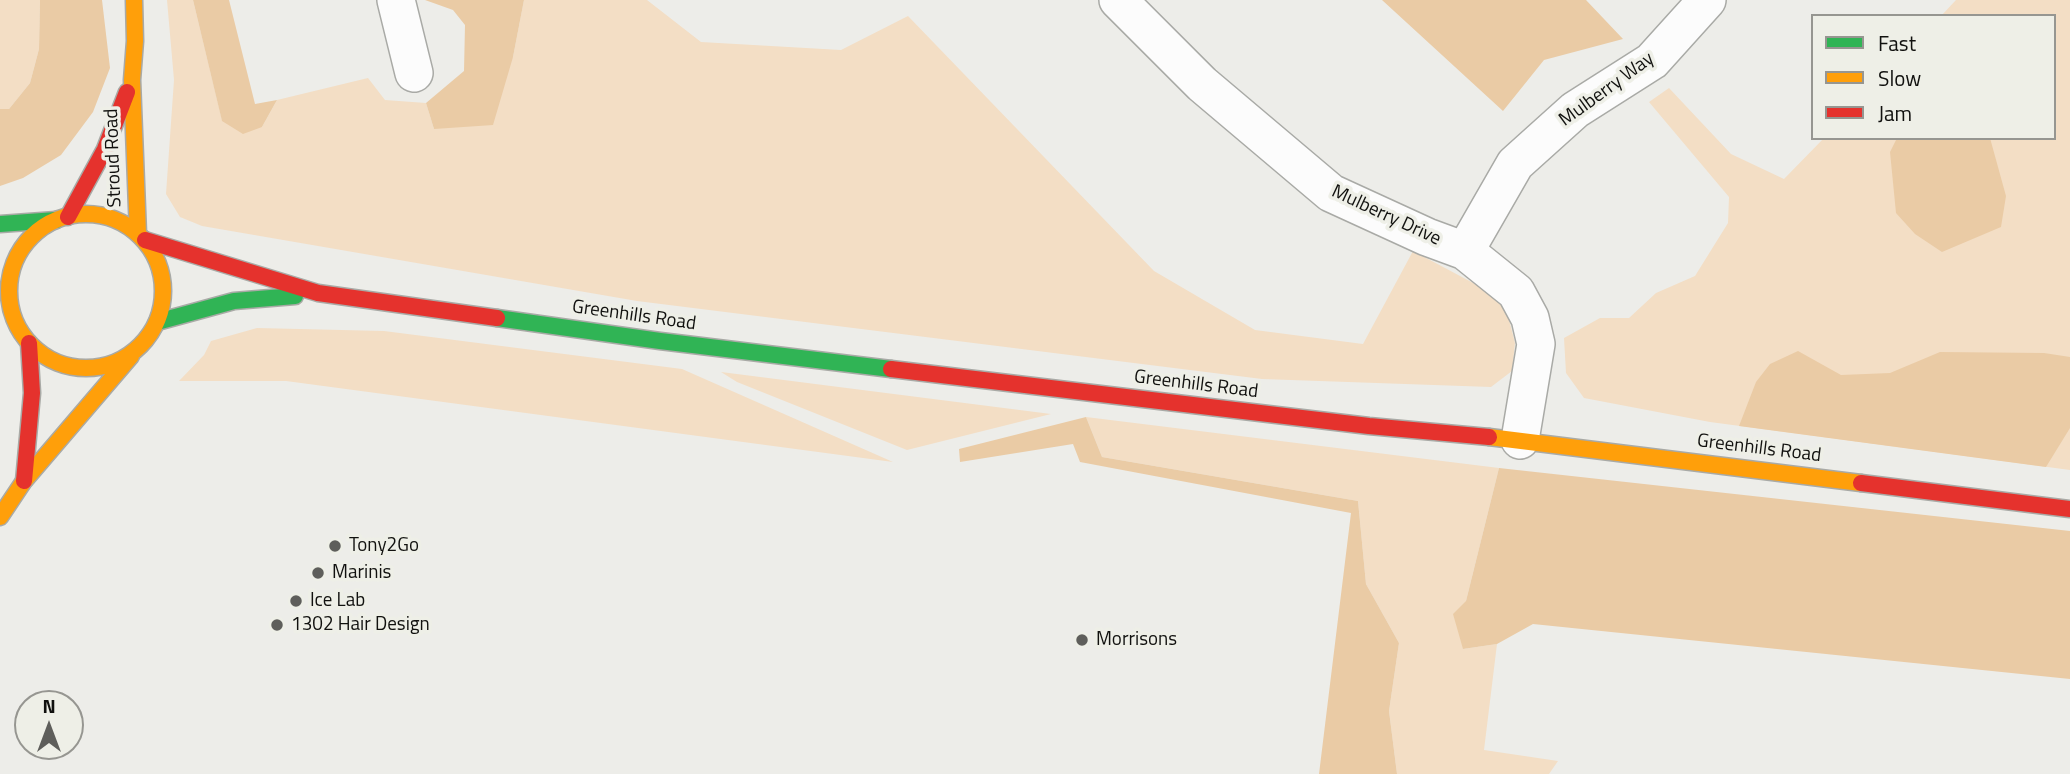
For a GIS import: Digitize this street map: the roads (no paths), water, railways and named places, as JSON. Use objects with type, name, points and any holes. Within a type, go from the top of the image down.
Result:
[{"type":"street","name":"Stroud Road","points":[[134,0],[132,79],[141,237]]},
{"type":"street","points":[[396,0],[414,73]]},
{"type":"street","name":"Mulberry Drive","points":[[1118,0],[1202,84],[1331,193],[1427,237],[1465,251],[1516,292],[1530,318],[1536,344],[1520,440]]},
{"type":"street","name":"Mulberry Way","points":[[1465,251],[1514,164],[1576,110],[1652,61],[1707,0]]},
{"type":"street","name":"Stroud Road","points":[[62,218],[105,149],[132,79]]},
{"type":"street","points":[[0,224],[79,214],[102,215],[124,224],[141,237],[159,263],[164,290],[161,312],[152,333],[24,481],[0,517]]},
{"type":"street","points":[[62,218],[36,232],[20,250],[11,272],[7,309],[29,342],[48,358],[73,368],[95,368],[117,362],[137,350]]},
{"type":"street","name":"Greenhills Road","points":[[141,237],[318,293],[742,353],[1368,426],[1520,440],[2070,509]]},
{"type":"street","name":"Greenhills Road","points":[[157,322],[234,302],[318,293]]},
{"type":"street","points":[[24,481],[32,393],[29,342]]},
{"type":"place","name":"Tony2Go","points":[[335,546]]},
{"type":"place","name":"Marinis","points":[[318,573]]},
{"type":"place","name":"Ice Lab","points":[[296,601]]},
{"type":"place","name":"1302 Hair Design","points":[[277,625]]},
{"type":"place","name":"Morrisons","points":[[1082,640]]}]
